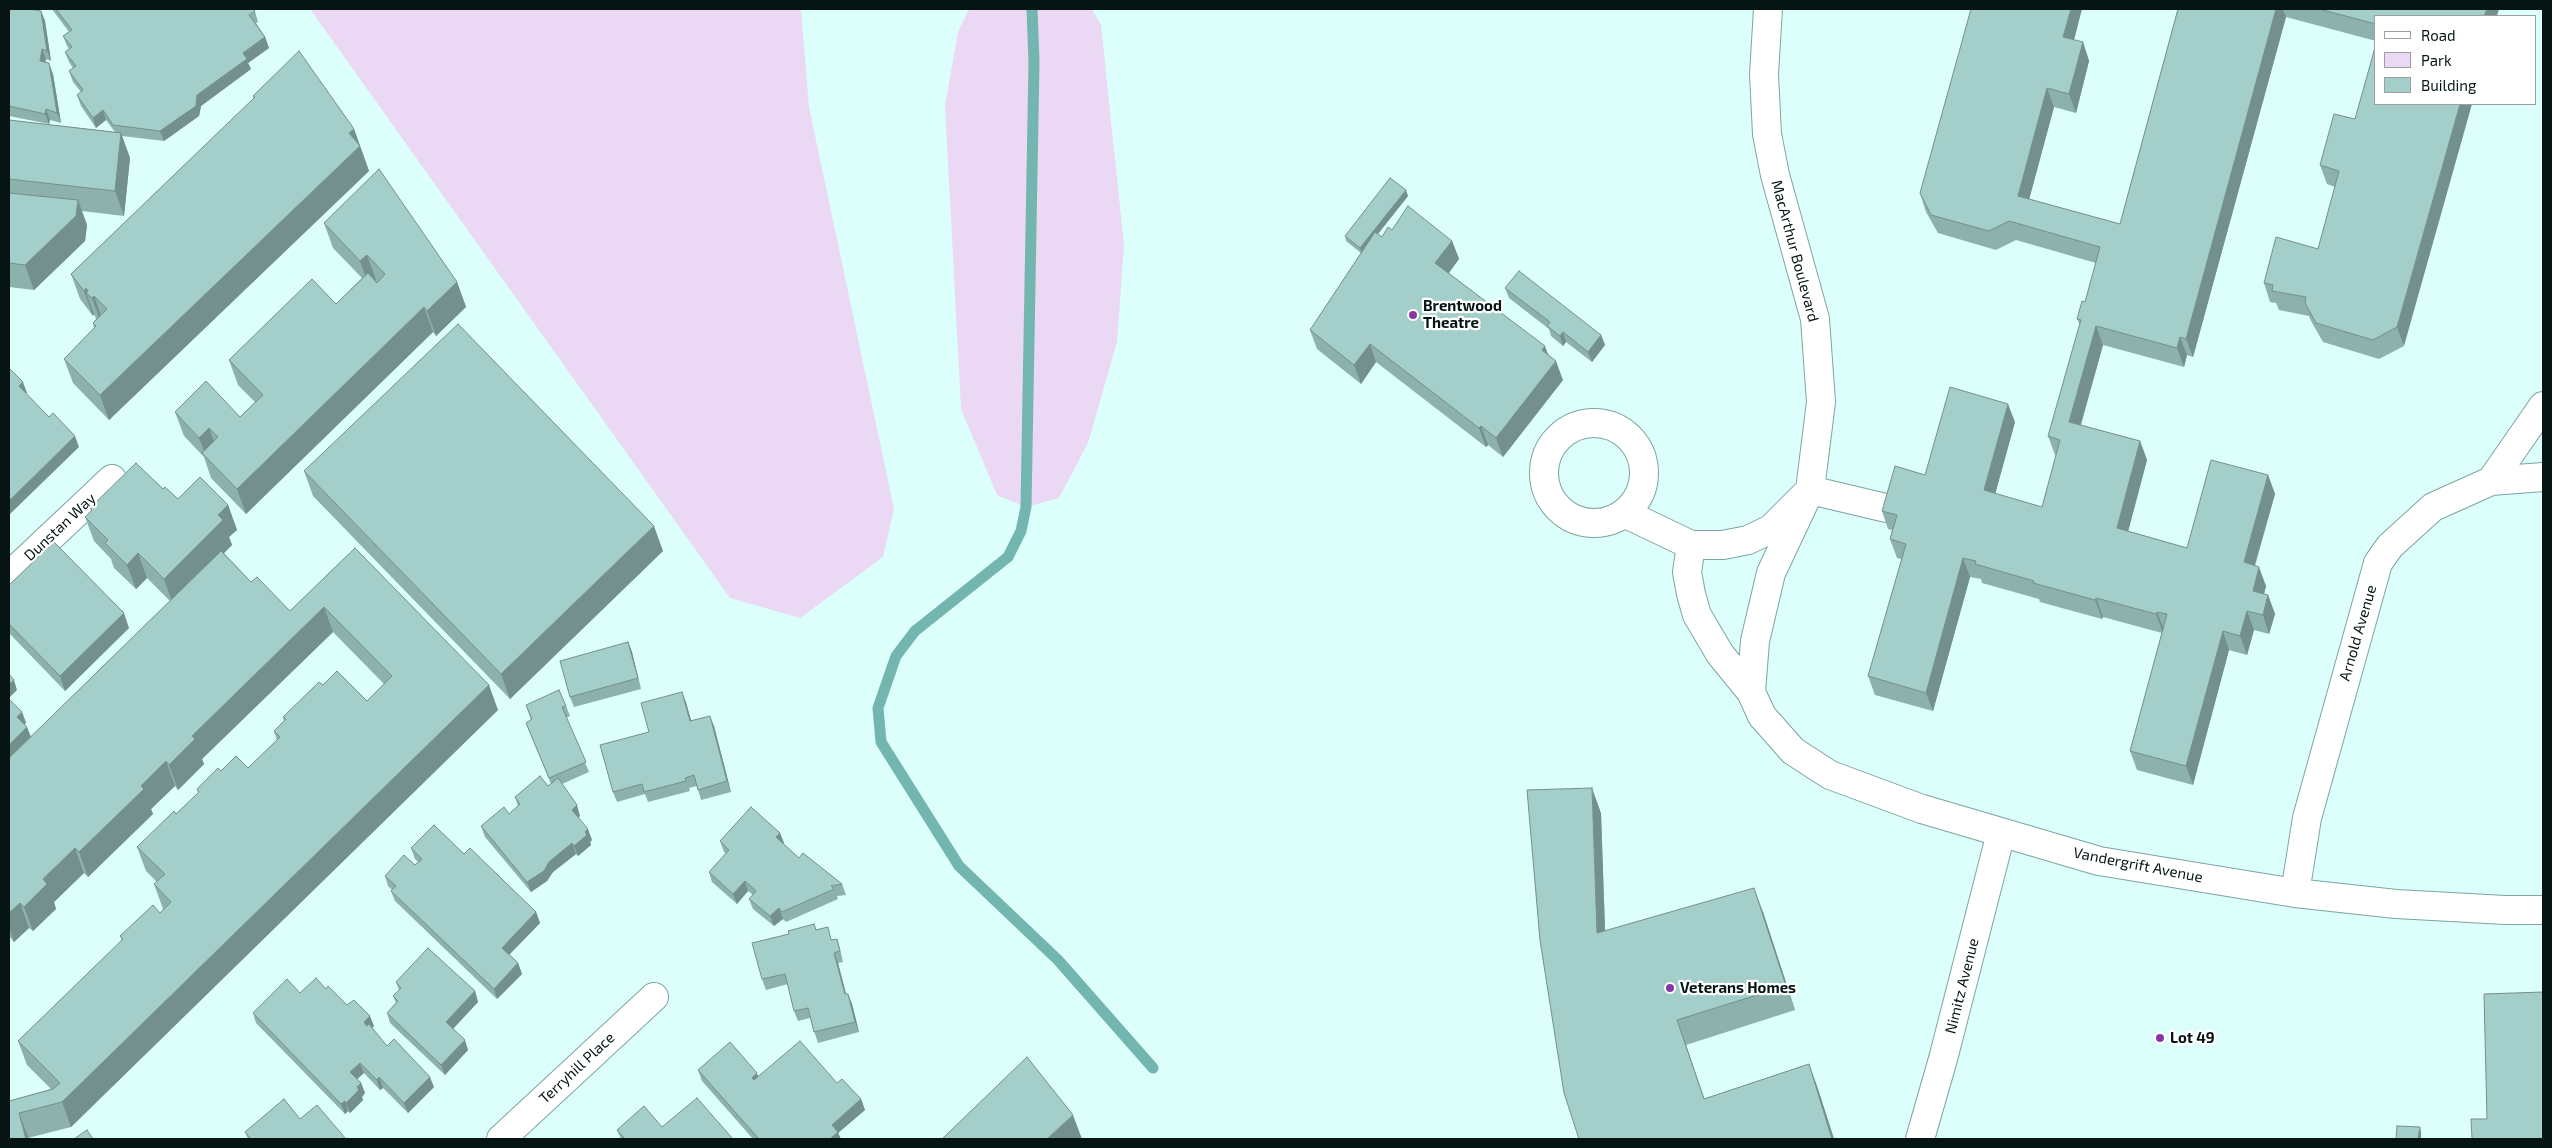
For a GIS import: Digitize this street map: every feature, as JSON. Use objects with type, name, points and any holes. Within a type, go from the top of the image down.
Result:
[{"type":"street","name":"MacArthur Boulevard","points":[[1751,692],[1755,641],[1771,573],[1810,490],[1821,402],[1816,329],[1767,134],[1764,74],[1768,9]]},
{"type":"street","points":[[2491,481],[2543,406]]},
{"type":"street","name":"Arnold Avenue","points":[[2295,894],[2307,818],[2378,564],[2390,546],[2432,507],[2491,481],[2543,477]]},
{"type":"street","name":"Dunstan Way","points":[[9,576],[112,479]]},
{"type":"street","points":[[1624,513],[1691,544],[1723,544],[1748,540],[1771,529],[1810,490],[1886,508]]},
{"type":"street","points":[[1691,544],[1688,572],[1691,594],[1698,615],[1720,654],[1751,692]]},
{"type":"street","name":"Vandergrift Avenue","points":[[1751,692],[1762,716],[1793,751],[1830,775],[1922,809],[2100,861],[2295,894],[2396,904],[2505,910],[2543,910]]},
{"type":"street","name":"Nimitz Avenue","points":[[1920,1139],[1943,1059],[2000,833]]},
{"type":"street","name":"Terryhill Place","points":[[501,1139],[654,996]]},
{"type":"green space","points":[[310,9],[801,9],[809,107],[894,509],[883,557],[800,618],[730,598]]},
{"type":"green space","points":[[969,9],[1092,9],[1101,25],[1124,245],[1117,342],[1088,443],[1059,498],[1026,507],[997,495],[961,409],[945,106],[958,32]]},
{"type":"building","points":[[9,9],[41,11],[47,51],[42,49],[40,61],[49,63],[57,113],[46,109],[45,114],[9,106]]},
{"type":"building","points":[[56,9],[253,9],[255,11],[249,15],[265,37],[243,53],[247,59],[197,95],[196,106],[160,131],[113,125],[103,110],[93,118],[77,95],[83,90],[69,71],[76,66],[65,52],[72,47],[63,36],[72,30]]},
{"type":"building","points":[[1971,9],[2071,9],[2063,37],[2083,42],[2069,94],[2047,88],[2018,196],[2120,224],[2178,9],[2276,9],[2186,339],[2180,337],[2177,348],[2096,326],[2069,422],[2140,441],[2117,528],[2187,548],[2211,460],[2268,475],[2244,562],[2259,567],[2253,591],[2268,595],[2263,615],[2247,611],[2240,636],[2223,631],[2186,766],[2130,751],[2167,614],[2157,612],[2156,614],[2096,598],[2095,600],[2033,583],[2034,581],[1975,564],[1976,561],[1963,558],[1926,693],[1868,676],[1906,544],[1890,539],[1897,515],[1882,511],[1895,466],[1925,475],[1950,387],[2008,404],[1984,490],[2042,507],[2060,440],[2048,436],[2081,320],[2077,319],[2082,301],[2085,302],[2100,247],[2009,221],[1989,231],[1931,215],[1920,193]]},
{"type":"building","points":[[2319,9],[2487,9],[2484,15],[2374,15],[2374,23]]},
{"type":"building","points":[[299,51],[354,129],[349,133],[360,146],[100,395],[64,359],[96,326],[93,323],[107,309],[94,296],[92,298],[86,293],[88,291],[86,288],[84,291],[71,274],[255,97],[253,96]]},
{"type":"building","points":[[2374,51],[2374,105],[2460,105],[2397,327],[2373,340],[2316,323],[2305,303],[2306,297],[2272,291],[2273,285],[2264,283],[2276,237],[2318,249],[2339,171],[2320,165],[2334,114],[2355,119]]},
{"type":"building","points":[[9,120],[121,133],[115,191],[9,179]]},
{"type":"building","points":[[379,169],[457,282],[427,311],[424,307],[237,489],[202,453],[218,437],[209,428],[199,438],[175,412],[206,381],[240,417],[263,395],[229,360],[312,279],[336,304],[368,273],[377,283],[385,274],[367,255],[360,261],[324,223]]},
{"type":"building","points":[[1390,178],[1406,190],[1360,248],[1345,236]]},
{"type":"building","points":[[9,193],[78,200],[76,216],[25,265],[9,263]]},
{"type":"building","name":"Brentwood Theatre","points":[[1408,206],[1452,241],[1435,263],[1545,346],[1542,350],[1556,361],[1496,438],[1481,426],[1479,428],[1370,344],[1354,365],[1310,330],[1375,232],[1382,237],[1388,227],[1392,230]]},
{"type":"building","points":[[1519,271],[1601,335],[1588,352],[1563,332],[1560,336],[1547,326],[1550,322],[1505,288]]},
{"type":"building","points":[[458,324],[654,526],[501,674],[304,471]]},
{"type":"building","points":[[9,368],[23,382],[19,386],[49,417],[53,413],[75,436],[9,501]]},
{"type":"building","points":[[136,463],[163,489],[165,487],[178,499],[200,477],[228,505],[218,515],[223,520],[164,579],[138,553],[127,565],[105,543],[108,540],[85,517],[92,510],[90,508]]},
{"type":"building","points":[[54,542],[124,613],[60,676],[9,624],[9,585]]},
{"type":"building","points":[[355,548],[489,685],[62,1102],[19,1113],[26,1139],[9,1139],[9,1101],[53,1089],[60,1083],[18,1041],[123,939],[120,936],[153,905],[160,913],[171,902],[154,884],[165,874],[137,847],[174,811],[176,814],[199,792],[197,789],[218,768],[221,771],[236,756],[248,768],[280,737],[274,731],[286,719],[283,717],[319,682],[323,685],[337,671],[367,701],[392,676],[324,607],[192,736],[195,739],[169,765],[166,761],[141,786],[144,789],[79,852],[75,848],[43,879],[47,884],[24,907],[20,903],[9,913],[9,758],[221,551],[251,582],[257,577],[290,611]]},
{"type":"building","points":[[628,642],[638,678],[570,697],[560,661]]},
{"type":"building","points":[[9,674],[14,680],[9,684]]},
{"type":"building","points":[[559,690],[566,706],[562,707],[586,762],[549,778],[526,723],[532,719],[526,705]]},
{"type":"building","points":[[682,692],[690,721],[710,716],[727,781],[698,790],[694,775],[685,778],[686,781],[644,792],[642,784],[613,792],[600,745],[649,732],[641,703]]},
{"type":"building","points":[[9,699],[22,712],[17,717],[27,727],[9,745]]},
{"type":"building","points":[[540,776],[548,786],[558,778],[577,805],[572,810],[588,829],[585,832],[587,835],[574,846],[572,843],[549,862],[544,871],[527,882],[481,826],[504,807],[509,814],[520,804],[515,797]]},
{"type":"building","name":"Veterans Homes","points":[[1592,788],[1597,933],[1754,888],[1786,986],[1677,1020],[1704,1099],[1809,1064],[1832,1139],[1579,1139],[1564,1093],[1540,940],[1527,790]]},
{"type":"building","points":[[751,807],[780,833],[776,837],[799,858],[803,853],[842,884],[831,886],[834,889],[782,912],[779,908],[770,916],[749,899],[756,891],[745,881],[733,894],[709,872],[729,850],[720,841]]},
{"type":"building","points":[[434,825],[464,854],[470,848],[536,912],[502,948],[518,963],[494,989],[391,891],[396,886],[385,876],[404,855],[415,865],[422,859],[411,848]]},
{"type":"building","points":[[814,924],[816,930],[828,927],[831,940],[837,939],[840,951],[834,953],[855,1022],[814,1032],[808,1008],[794,1011],[785,974],[762,979],[752,943],[789,934],[788,931]]},
{"type":"building","points":[[428,948],[475,991],[446,1022],[465,1040],[441,1065],[387,1013],[398,1001],[393,996],[401,988],[396,982]]},
{"type":"building","points":[[316,978],[326,989],[328,986],[347,1005],[354,1000],[370,1016],[364,1022],[367,1026],[369,1024],[387,1046],[394,1039],[430,1077],[404,1103],[379,1077],[377,1080],[360,1063],[350,1072],[361,1083],[357,1087],[359,1090],[346,1103],[345,1101],[341,1104],[253,1013],[287,979],[300,993]]},
{"type":"building","points":[[2543,992],[2543,1139],[2472,1139],[2471,1119],[2487,1119],[2484,994]]},
{"type":"building","points":[[800,1041],[837,1083],[842,1079],[861,1099],[832,1125],[838,1132],[830,1139],[759,1139],[698,1070],[730,1042],[757,1073],[752,1078],[754,1080]]},
{"type":"building","points":[[1027,1057],[1073,1115],[1047,1139],[942,1139]]},
{"type":"building","points":[[697,1098],[733,1139],[625,1139],[617,1130],[644,1106],[662,1127]]},
{"type":"building","points":[[284,1099],[300,1119],[317,1105],[346,1139],[251,1139],[245,1132]]},
{"type":"building","points":[[2397,1126],[2420,1127],[2418,1139],[2396,1139]]},
{"type":"building","points":[[87,1130],[93,1139],[74,1139]]},
{"type":"waterway","points":[[1032,9],[1034,62],[1026,507],[1021,531],[1008,557],[915,631],[896,656],[878,708],[881,742],[959,866],[1058,960],[1153,1068]]},
{"type":"place","name":"Brentwood Theatre","points":[[1413,315]]},
{"type":"place","name":"Veterans Homes","points":[[1670,988]]},
{"type":"place","name":"Lot 49","points":[[2160,1038]]}]
